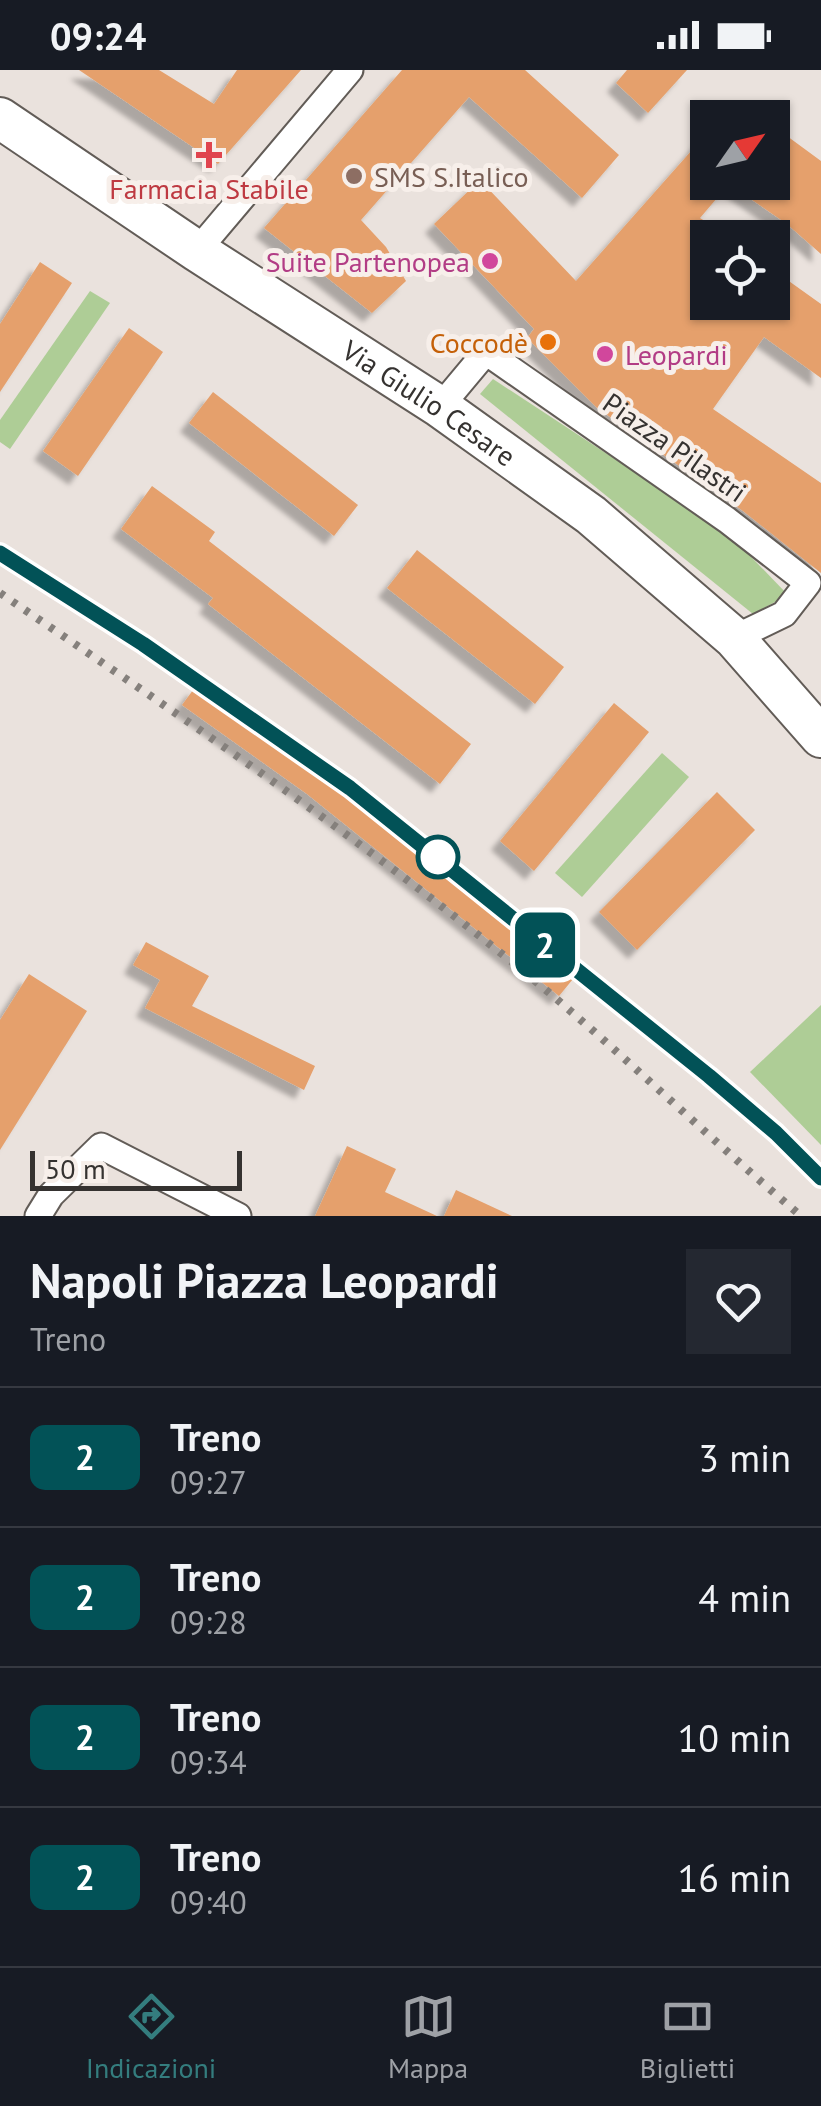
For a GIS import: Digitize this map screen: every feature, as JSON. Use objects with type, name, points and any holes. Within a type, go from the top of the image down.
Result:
[{"type":"main road","name":"Via Giulio Cesare","points":[[0,118],[440,407],[591,515],[734,638],[821,737]]},
{"type":"street","points":[[197,250],[350,70]]},
{"type":"street","name":"Piazza Pilastri","points":[[440,407],[486,352],[728,520],[808,582],[784,614],[734,638]]},
{"type":"street","points":[[38,1216],[51,1195],[101,1146],[238,1216]]},
{"type":"green space","points":[[90,291],[110,303],[10,449],[0,442],[0,420]]},
{"type":"green space","points":[[493,379],[729,534],[788,595],[753,614],[480,394]]},
{"type":"green space","points":[[662,753],[689,777],[582,897],[555,873]]},
{"type":"green space","points":[[821,1005],[821,1145],[750,1072]]},
{"type":"building","points":[[79,70],[159,70],[214,104],[237,70],[301,70],[218,164]]},
{"type":"building","name":"SMS S.Italico","points":[[402,70],[525,70],[619,155],[582,198],[469,97],[361,220],[386,247],[406,281],[372,313],[264,228]]},
{"type":"building","points":[[627,70],[687,70],[648,113],[616,83]]},
{"type":"building","points":[[790,138],[821,161],[821,254],[790,227],[790,220],[781,220],[752,200],[790,200]]},
{"type":"building","points":[[690,152],[690,200],[715,200],[700,218],[703,220],[690,220],[690,320],[790,320],[790,282],[821,304],[821,378],[764,337],[713,409],[821,483],[821,573],[743,511],[596,407],[527,338],[534,329],[434,224],[480,180],[576,281]]},
{"type":"building","points":[[40,262],[72,283],[0,392],[0,324]]},
{"type":"building","points":[[129,328],[163,352],[78,476],[43,451]]},
{"type":"building","points":[[213,392],[358,505],[334,536],[189,423]]},
{"type":"building","points":[[152,486],[215,532],[209,541],[471,744],[440,784],[208,604],[213,598],[121,529]]},
{"type":"building","points":[[417,550],[564,667],[535,704],[387,588]]},
{"type":"building","points":[[196,686],[350,796],[573,979],[559,996],[307,794],[182,705]]},
{"type":"building","points":[[614,703],[649,732],[534,871],[500,841]]},
{"type":"building","points":[[717,792],[755,830],[637,950],[599,912]]},
{"type":"building","points":[[146,942],[209,976],[192,1006],[315,1066],[304,1090],[145,1008],[160,980],[133,965]]},
{"type":"building","points":[[29,974],[87,1011],[0,1150],[0,1020]]},
{"type":"building","points":[[347,1146],[396,1169],[385,1192],[437,1216],[315,1216]]},
{"type":"building","points":[[456,1190],[512,1216],[444,1216]]},
{"type":"railway","points":[[0,553],[143,644],[350,789],[709,1076],[776,1133],[821,1179]]},
{"type":"railway","points":[[0,593],[272,781],[470,928],[568,1009],[801,1216]]},
{"type":"train","name":"2","points":[[0,553],[143,644],[350,788],[672,1045],[776,1133],[821,1178]]},
{"type":"place","name":"Farmacia Stabile","points":[[209,155]]},
{"type":"place","name":"SMS S.Italico","points":[[354,176]]},
{"type":"place","name":"Suite Partenopea","points":[[490,261]]},
{"type":"place","name":"Coccodè","points":[[548,342]]},
{"type":"place","name":"Leopardi","points":[[605,354]]}]
